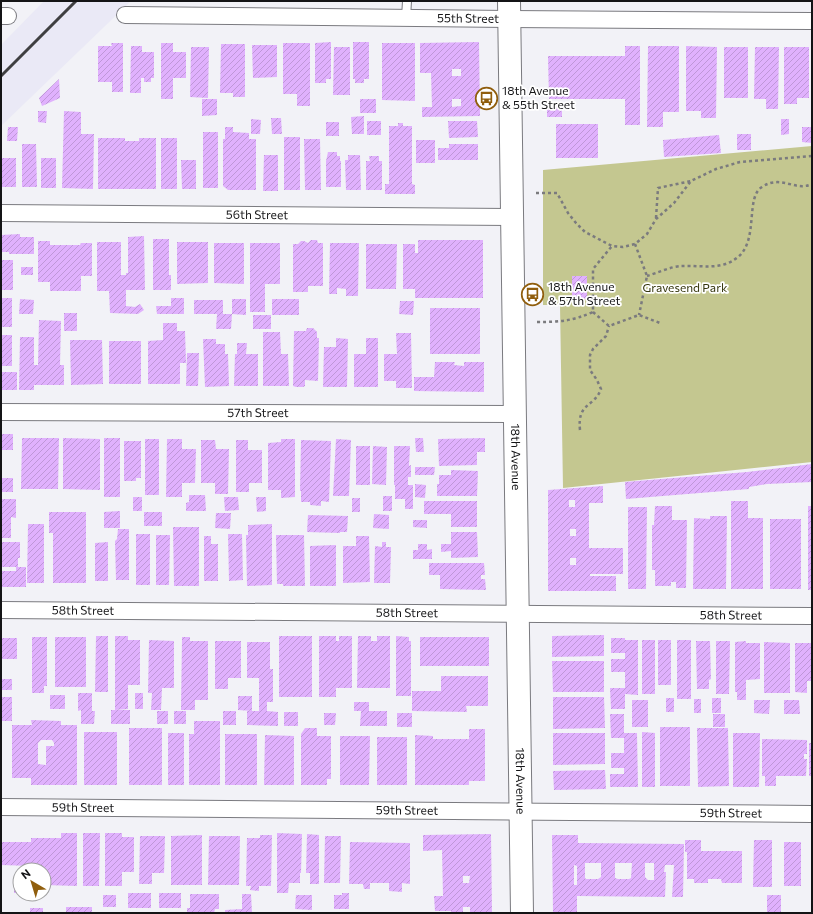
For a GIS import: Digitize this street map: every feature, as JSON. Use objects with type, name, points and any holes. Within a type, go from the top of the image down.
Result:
[{"type":"street","name":"55th Street","points":[[125,15],[406,18],[509,10],[812,21]]},
{"type":"street","name":"18th Avenue","points":[[509,10],[522,913]]},
{"type":"street","name":"56th Street","points":[[1,213],[513,217]]},
{"type":"street","name":"57th Street","points":[[1,412],[515,414]]},
{"type":"street","name":"58th Street","points":[[1,610],[812,616]]},
{"type":"street","name":"59th Street","points":[[1,807],[812,814]]},
{"type":"lane","points":[[406,1],[406,18]]},
{"type":"path","points":[[656,219],[658,188],[691,181],[716,169],[740,162],[812,156]]},
{"type":"path","points":[[536,193],[557,194],[576,223],[585,232],[612,246],[623,247],[636,244],[647,234],[656,219],[674,203],[691,181]]},
{"type":"path","points":[[647,276],[681,266],[716,267],[739,256],[747,245],[751,231],[755,194],[761,187],[772,182],[781,182],[797,186],[812,184]]},
{"type":"path","points":[[636,244],[647,276],[639,315]]},
{"type":"path","points":[[609,326],[593,312],[593,269],[612,246]]},
{"type":"path","points":[[537,322],[560,322],[578,319],[593,312]]},
{"type":"path","points":[[609,326],[639,315],[660,323]]},
{"type":"path","points":[[580,430],[580,417],[582,410],[599,395],[601,389],[590,370],[590,356],[593,349],[606,336],[609,326]]},
{"type":"shaded area","points":[[44,1],[131,1],[1,126],[1,45]]},
{"type":"green space","name":"Gravesend Park","points":[[812,146],[812,462],[563,488],[560,305],[543,305],[543,170]]},
{"type":"building","points":[[331,42],[331,79],[326,79],[326,83],[315,83],[315,43]]},
{"type":"building","points":[[353,42],[369,42],[369,79],[364,79],[364,83],[355,83],[355,79],[353,79]]},
{"type":"building","points":[[479,42],[480,116],[422,117],[422,107],[432,107],[431,73],[420,73],[420,43]],"holes":[[[452,69],[461,69],[461,76],[452,76]],[[452,99],[461,99],[461,106],[452,107]]]},
{"type":"building","points":[[111,43],[123,43],[123,92],[112,92],[112,82],[98,82],[98,46],[112,46]]},
{"type":"building","points":[[161,43],[173,43],[173,52],[186,52],[186,78],[173,78],[173,99],[161,99]]},
{"type":"building","points":[[283,43],[310,43],[310,106],[297,106],[297,94],[283,94]]},
{"type":"building","points":[[382,43],[415,43],[415,101],[382,100]]},
{"type":"building","points":[[221,44],[245,44],[245,97],[233,97],[233,93],[220,93]]},
{"type":"building","points":[[252,45],[277,45],[277,77],[253,78]]},
{"type":"building","points":[[131,46],[142,46],[142,52],[154,52],[154,78],[151,78],[151,82],[144,82],[144,78],[141,78],[141,93],[130,93]]},
{"type":"building","points":[[625,46],[640,46],[640,125],[625,125],[625,99],[549,99],[548,56],[625,56]]},
{"type":"building","points":[[648,46],[679,46],[679,112],[663,112],[663,127],[647,127]]},
{"type":"building","points":[[686,46],[717,47],[716,118],[701,118],[701,111],[686,111]]},
{"type":"building","points":[[191,47],[209,47],[208,98],[190,97]]},
{"type":"building","points":[[334,47],[350,47],[350,95],[333,95]]},
{"type":"building","points":[[724,47],[748,47],[748,98],[724,98]]},
{"type":"building","points":[[755,47],[779,47],[778,109],[766,109],[766,99],[754,99]]},
{"type":"building","points":[[784,47],[809,47],[809,98],[797,98],[797,104],[784,104]]},
{"type":"building","points":[[59,79],[60,98],[42,106],[39,98]]},
{"type":"building","points":[[202,99],[217,99],[217,115],[202,116]]},
{"type":"building","points":[[360,99],[376,99],[376,113],[360,113]]},
{"type":"building","points":[[547,107],[562,107],[562,117],[547,117]]},
{"type":"building","points":[[38,111],[47,111],[46,123],[38,122]]},
{"type":"building","points":[[64,111],[81,112],[81,134],[94,134],[93,189],[62,188]]},
{"type":"building","points":[[364,116],[364,134],[352,134],[351,117]]},
{"type":"building","points":[[271,118],[281,118],[282,134],[272,134]]},
{"type":"building","points":[[251,119],[261,120],[260,134],[251,134]]},
{"type":"building","points":[[781,119],[789,119],[789,134],[781,135]]},
{"type":"building","points":[[367,121],[381,121],[381,135],[367,135]]},
{"type":"building","points":[[448,121],[477,121],[478,137],[449,138]]},
{"type":"building","points":[[326,122],[339,122],[339,136],[326,136]]},
{"type":"building","points":[[398,123],[403,123],[403,126],[412,126],[412,184],[415,185],[415,194],[385,194],[385,184],[389,184],[389,126],[398,126]]},
{"type":"building","points":[[556,124],[598,124],[598,158],[556,158]]},
{"type":"building","points":[[8,127],[18,127],[17,141],[7,141]]},
{"type":"building","points":[[225,127],[233,127],[233,132],[249,133],[249,139],[256,139],[256,190],[228,190],[223,186],[223,139],[225,139]]},
{"type":"building","points":[[802,127],[812,127],[812,143],[802,142]]},
{"type":"building","points":[[203,132],[218,132],[218,188],[203,188]]},
{"type":"building","points":[[737,134],[751,134],[751,150],[737,150]]},
{"type":"building","points":[[719,135],[721,153],[664,157],[663,140]]},
{"type":"building","points":[[284,137],[300,137],[300,190],[284,190]]},
{"type":"building","points":[[98,138],[125,138],[125,141],[139,141],[139,138],[156,138],[156,189],[98,189]]},
{"type":"building","points":[[161,138],[177,138],[177,189],[161,189]]},
{"type":"building","points":[[304,139],[320,139],[321,190],[305,190]]},
{"type":"building","points":[[416,140],[435,140],[435,163],[416,163]]},
{"type":"building","points":[[22,144],[36,144],[37,187],[22,187]]},
{"type":"building","points":[[449,144],[478,144],[478,160],[438,160],[438,148],[449,148]]},
{"type":"building","points":[[328,152],[337,152],[337,156],[340,156],[341,187],[326,187],[326,161]]},
{"type":"building","points":[[264,155],[278,155],[278,191],[263,191]]},
{"type":"building","points":[[348,155],[360,155],[361,190],[346,190],[345,160],[348,160]]},
{"type":"building","points":[[369,156],[379,156],[379,161],[382,161],[382,190],[366,190],[366,161],[370,161]]},
{"type":"building","points":[[1,158],[16,158],[16,187],[1,187]]},
{"type":"building","points":[[41,158],[56,158],[56,188],[41,188]]},
{"type":"building","points":[[181,160],[196,160],[196,189],[182,189]]},
{"type":"building","points":[[20,234],[20,237],[34,237],[34,254],[9,254],[9,252],[1,252],[1,235]]},
{"type":"building","points":[[144,236],[145,290],[126,290],[126,306],[135,307],[140,304],[144,310],[138,314],[110,313],[109,291],[97,291],[97,242],[121,242],[121,275],[126,275],[126,273],[128,273],[128,237]]},
{"type":"building","points":[[153,239],[169,239],[169,275],[171,275],[171,290],[153,290]]},
{"type":"building","points":[[311,240],[317,240],[318,243],[323,243],[323,286],[308,286],[308,292],[293,292],[293,244],[298,244],[301,241],[308,243]]},
{"type":"building","points":[[418,240],[483,240],[483,298],[415,298],[415,289],[403,289],[403,244],[415,244],[415,253],[418,253]]},
{"type":"building","points":[[38,241],[50,241],[50,245],[80,245],[81,243],[92,243],[92,276],[81,276],[81,291],[50,291],[50,282],[38,282]]},
{"type":"building","points":[[177,242],[208,242],[208,283],[177,284]]},
{"type":"building","points":[[214,243],[244,243],[244,284],[214,283]]},
{"type":"building","points":[[250,243],[280,243],[280,284],[265,284],[265,312],[250,312]]},
{"type":"building","points":[[330,243],[359,243],[358,296],[346,296],[346,289],[337,288],[337,294],[329,294]]},
{"type":"building","points":[[366,244],[397,244],[396,289],[366,289]]},
{"type":"building","points":[[1,260],[13,260],[13,290],[1,290]]},
{"type":"building","points":[[21,267],[33,267],[33,275],[21,275]]},
{"type":"building","points":[[572,276],[587,276],[587,299],[572,298]]},
{"type":"building","points":[[1,298],[12,298],[12,327],[1,327]]},
{"type":"building","points":[[171,298],[184,298],[184,314],[157,314],[156,306],[171,306]]},
{"type":"building","points":[[20,299],[34,300],[33,314],[19,314]]},
{"type":"building","points":[[232,299],[246,299],[246,315],[232,314]]},
{"type":"building","points":[[272,299],[299,299],[299,315],[272,315]]},
{"type":"building","points":[[194,300],[223,300],[223,314],[232,314],[231,329],[216,329],[217,314],[194,314]]},
{"type":"building","points":[[400,301],[414,301],[413,315],[399,314]]},
{"type":"building","points":[[430,308],[480,308],[480,354],[430,354]]},
{"type":"building","points":[[64,313],[77,313],[77,331],[64,331]]},
{"type":"building","points":[[253,315],[271,315],[271,329],[253,329]]},
{"type":"building","points":[[39,320],[61,321],[60,365],[64,365],[64,385],[34,385],[34,390],[19,390],[20,337],[34,337],[34,365],[38,365]]},
{"type":"building","points":[[163,323],[177,323],[177,331],[185,331],[186,363],[180,363],[180,384],[148,384],[148,341],[163,340]]},
{"type":"building","points":[[307,328],[313,328],[317,332],[317,338],[319,338],[318,381],[305,380],[305,386],[296,387],[293,386],[294,331],[306,331]]},
{"type":"building","points":[[263,332],[280,332],[281,354],[288,354],[289,386],[263,386]]},
{"type":"building","points":[[396,333],[411,333],[412,388],[396,388],[396,381],[384,381],[384,354],[397,354]]},
{"type":"building","points":[[1,335],[12,335],[12,366],[1,366]]},
{"type":"building","points":[[336,338],[348,339],[347,387],[323,387],[324,347],[336,347]]},
{"type":"building","points":[[366,338],[378,338],[378,387],[354,387],[354,354],[366,354]]},
{"type":"building","points":[[203,339],[216,339],[216,344],[225,344],[225,354],[228,354],[229,386],[205,387]]},
{"type":"building","points":[[70,340],[102,340],[103,384],[71,385]]},
{"type":"building","points":[[109,341],[141,341],[141,384],[109,384]]},
{"type":"building","points":[[237,343],[247,343],[246,354],[258,354],[258,386],[234,386],[235,354],[237,354]]},
{"type":"building","points":[[187,353],[199,353],[198,386],[186,386]]},
{"type":"building","points":[[435,362],[455,362],[454,365],[464,366],[464,362],[484,362],[484,392],[414,391],[414,377],[434,377]]},
{"type":"building","points":[[1,372],[17,372],[17,390],[1,390]]},
{"type":"building","points":[[1,434],[13,434],[13,450],[1,450]]},
{"type":"building","points":[[22,438],[59,438],[58,489],[21,489]]},
{"type":"building","points":[[63,438],[100,439],[100,490],[63,489]]},
{"type":"building","points":[[104,438],[120,438],[120,497],[104,497]]},
{"type":"building","points":[[415,438],[423,438],[424,452],[416,452]]},
{"type":"building","points":[[485,438],[485,452],[477,452],[477,465],[439,466],[438,439]]},
{"type":"building","points":[[145,439],[159,439],[159,495],[145,495]]},
{"type":"building","points":[[167,439],[182,439],[182,449],[196,449],[195,483],[182,483],[182,497],[166,497]]},
{"type":"building","points":[[281,439],[295,439],[295,497],[281,498],[281,490],[268,490],[268,443],[281,442]]},
{"type":"building","points":[[336,439],[351,440],[349,496],[333,496]]},
{"type":"building","points":[[201,440],[215,440],[216,449],[229,449],[228,494],[215,494],[215,483],[201,483]]},
{"type":"building","points":[[236,440],[248,440],[248,450],[262,450],[262,483],[249,483],[249,492],[236,492]]},
{"type":"building","points":[[301,440],[331,441],[329,502],[321,501],[321,506],[310,505],[310,502],[301,502]]},
{"type":"building","points":[[124,441],[141,441],[141,478],[136,478],[136,481],[124,481]]},
{"type":"building","points":[[356,446],[370,446],[370,485],[356,485]]},
{"type":"building","points":[[373,446],[387,447],[386,485],[372,484]]},
{"type":"building","points":[[394,446],[410,446],[409,466],[411,465],[411,477],[408,477],[408,485],[413,485],[413,509],[405,509],[405,499],[395,499]]},
{"type":"building","points":[[812,464],[812,482],[767,484],[749,487],[749,489],[626,499],[625,482],[747,472]]},
{"type":"building","points":[[415,467],[435,467],[434,475],[415,475]]},
{"type":"building","points":[[451,470],[478,471],[477,496],[437,496],[439,475],[451,475]]},
{"type":"building","points":[[1,478],[13,478],[13,492],[1,492]]},
{"type":"building","points":[[415,484],[426,485],[425,498],[415,497]]},
{"type":"building","points":[[603,486],[603,503],[589,503],[589,548],[623,548],[623,574],[590,574],[590,576],[616,576],[616,591],[548,591],[548,490]],"holes":[[[569,500],[575,500],[575,507],[569,507]],[[570,529],[576,529],[576,536],[570,536]],[[570,558],[576,558],[576,565],[570,565]]]},
{"type":"building","points":[[189,495],[205,495],[206,511],[186,511],[186,503],[189,502]]},
{"type":"building","points":[[383,496],[392,496],[392,511],[383,511]]},
{"type":"building","points":[[133,497],[142,497],[142,511],[133,511]]},
{"type":"building","points":[[224,497],[238,497],[239,510],[225,511]]},
{"type":"building","points":[[256,497],[266,497],[266,511],[257,512]]},
{"type":"building","points":[[352,498],[360,498],[360,512],[352,512]]},
{"type":"building","points":[[1,499],[16,499],[16,518],[11,517],[11,538],[1,538]]},
{"type":"building","points":[[424,501],[477,501],[477,527],[451,527],[451,514],[424,514]]},
{"type":"building","points":[[731,501],[748,501],[748,518],[763,518],[763,589],[731,589]]},
{"type":"building","points":[[655,506],[672,506],[672,520],[687,520],[686,588],[676,588],[676,582],[671,582],[671,586],[655,586],[655,570],[652,570],[652,525],[654,525]]},
{"type":"building","points":[[808,506],[812,506],[812,590],[808,590]]},
{"type":"building","points":[[628,507],[647,507],[646,589],[628,589]]},
{"type":"building","points":[[120,511],[120,528],[104,528],[104,512]]},
{"type":"building","points":[[49,512],[86,512],[86,583],[53,583],[53,533],[49,533]]},
{"type":"building","points":[[144,512],[162,512],[162,526],[144,526]]},
{"type":"building","points":[[216,513],[231,513],[230,529],[215,528]]},
{"type":"building","points":[[374,514],[389,515],[389,529],[373,528]]},
{"type":"building","points":[[308,515],[348,516],[347,532],[307,532]]},
{"type":"building","points":[[710,516],[727,516],[726,589],[693,589],[694,518],[710,519]]},
{"type":"building","points":[[770,519],[801,519],[801,589],[770,589]]},
{"type":"building","points":[[413,520],[427,520],[427,528],[413,527]]},
{"type":"building","points":[[28,524],[44,524],[44,583],[27,583]]},
{"type":"building","points":[[272,524],[272,585],[247,586],[246,535],[248,535],[248,525]]},
{"type":"building","points":[[173,527],[199,527],[199,586],[174,586]]},
{"type":"building","points":[[118,529],[129,529],[129,580],[116,580],[115,541],[117,539]]},
{"type":"building","points":[[451,532],[477,532],[478,557],[451,558],[451,551],[441,552],[441,544],[451,544]]},
{"type":"building","points":[[136,534],[150,534],[150,585],[136,585]]},
{"type":"building","points":[[228,534],[242,534],[243,580],[229,581]]},
{"type":"building","points":[[156,535],[170,535],[169,585],[156,585]]},
{"type":"building","points":[[276,535],[304,535],[305,586],[283,586],[283,584],[277,584]]},
{"type":"building","points":[[204,536],[211,536],[211,544],[218,544],[218,581],[204,581]]},
{"type":"building","points":[[356,536],[369,536],[370,582],[343,583],[343,546],[356,546]]},
{"type":"building","points":[[1,542],[20,542],[20,558],[18,558],[18,567],[26,567],[26,587],[1,587],[1,571],[16,571],[16,567],[1,567]]},
{"type":"building","points":[[108,542],[108,581],[95,581],[95,543]]},
{"type":"building","points":[[382,542],[386,542],[386,547],[391,547],[390,583],[374,583],[375,546],[382,547]]},
{"type":"building","points":[[418,544],[427,544],[427,550],[432,549],[432,559],[413,559],[413,550],[418,550]]},
{"type":"building","points":[[336,545],[336,586],[310,586],[310,546]]},
{"type":"building","points":[[429,563],[484,563],[485,575],[481,575],[481,579],[485,579],[486,590],[440,589],[440,575],[429,575]]},
{"type":"building","points":[[604,635],[604,656],[552,657],[552,636]]},
{"type":"building","points":[[96,636],[108,636],[108,692],[95,692]]},
{"type":"building","points":[[115,636],[128,636],[128,640],[140,640],[140,685],[128,685],[128,709],[115,710]]},
{"type":"building","points":[[279,636],[312,636],[312,697],[279,697]]},
{"type":"building","points":[[319,636],[336,636],[336,641],[339,641],[339,636],[352,636],[352,688],[336,688],[336,697],[319,697]]},
{"type":"building","points":[[358,636],[371,636],[371,641],[377,641],[377,636],[390,636],[390,688],[357,688]]},
{"type":"building","points":[[396,636],[409,637],[409,641],[411,641],[411,696],[396,696]]},
{"type":"building","points":[[32,637],[47,637],[47,686],[44,686],[44,693],[32,693]]},
{"type":"building","points":[[55,637],[86,637],[86,687],[55,687]]},
{"type":"building","points":[[182,637],[190,637],[190,641],[208,641],[208,700],[195,700],[195,710],[181,710]]},
{"type":"building","points":[[420,637],[489,637],[489,666],[420,666]]},
{"type":"building","points":[[1,638],[17,638],[17,659],[1,659]]},
{"type":"building","points":[[611,638],[638,640],[638,695],[625,694],[625,709],[611,709],[610,688],[625,688],[625,672],[611,672],[611,659],[625,659],[625,653],[611,653]]},
{"type":"building","points":[[149,640],[174,641],[174,688],[162,688],[161,710],[151,710],[152,693],[148,693]]},
{"type":"building","points":[[642,640],[655,640],[655,694],[642,694]]},
{"type":"building","points":[[658,640],[671,640],[671,685],[658,685]]},
{"type":"building","points":[[677,640],[691,640],[691,699],[677,699]]},
{"type":"building","points":[[215,641],[241,641],[241,678],[228,678],[228,689],[215,689]]},
{"type":"building","points":[[696,641],[710,641],[711,679],[709,680],[709,689],[697,689]]},
{"type":"building","points":[[716,641],[730,641],[729,694],[716,694]]},
{"type":"building","points":[[746,641],[746,643],[760,643],[760,679],[746,680],[746,700],[737,700],[737,692],[735,692],[735,642]]},
{"type":"building","points":[[247,642],[270,642],[270,669],[273,669],[273,702],[267,702],[267,711],[278,712],[278,726],[247,725],[247,711],[259,711],[259,678],[247,678]]},
{"type":"building","points":[[764,642],[790,643],[790,693],[764,693]]},
{"type":"building","points":[[795,643],[812,643],[812,681],[807,681],[807,693],[795,692]]},
{"type":"building","points":[[552,661],[604,661],[604,692],[553,692]]},
{"type":"building","points":[[441,676],[488,676],[488,706],[466,706],[467,712],[412,711],[412,691],[441,691]]},
{"type":"building","points":[[1,679],[12,679],[12,690],[1,690]]},
{"type":"building","points":[[78,693],[92,693],[92,711],[95,711],[94,724],[81,724],[81,710],[78,711]]},
{"type":"building","points":[[135,693],[143,693],[143,709],[135,709]]},
{"type":"building","points":[[50,695],[65,695],[65,709],[50,709]]},
{"type":"building","points":[[238,696],[252,696],[252,711],[238,710]]},
{"type":"building","points":[[1,697],[12,697],[12,721],[1,721]]},
{"type":"building","points":[[553,697],[604,697],[605,728],[553,729]]},
{"type":"building","points":[[666,698],[674,698],[674,712],[666,712]]},
{"type":"building","points":[[712,698],[721,698],[721,713],[712,713]]},
{"type":"building","points":[[694,699],[701,699],[701,713],[694,713]]},
{"type":"building","points":[[632,700],[648,700],[648,727],[632,727]]},
{"type":"building","points":[[754,700],[770,700],[769,714],[754,713]]},
{"type":"building","points":[[784,700],[799,700],[800,714],[784,714]]},
{"type":"building","points":[[354,702],[369,702],[369,711],[387,711],[387,726],[360,726],[361,711],[354,711]]},
{"type":"building","points":[[111,710],[130,710],[130,724],[111,724]]},
{"type":"building","points":[[157,711],[168,711],[168,724],[157,724]]},
{"type":"building","points":[[174,711],[186,711],[186,724],[174,724]]},
{"type":"building","points":[[223,711],[236,711],[236,725],[223,725]]},
{"type":"building","points":[[284,712],[298,712],[298,726],[284,726]]},
{"type":"building","points":[[324,713],[336,713],[335,725],[324,725]]},
{"type":"building","points":[[397,713],[412,713],[412,727],[397,727]]},
{"type":"building","points":[[610,714],[624,714],[624,733],[637,733],[638,787],[610,787],[610,774],[624,774],[624,768],[611,768],[611,753],[624,753],[624,738],[611,738]]},
{"type":"building","points":[[713,714],[725,714],[725,727],[713,727]]},
{"type":"building","points":[[31,720],[61,721],[61,725],[77,725],[77,785],[31,785],[31,778],[12,778],[12,725],[32,725]],"holes":[[[41,740],[52,740],[54,746],[46,746],[46,765],[38,764],[38,743]]]},
{"type":"building","points":[[194,721],[220,721],[220,785],[189,785],[189,734],[194,734]]},
{"type":"building","points":[[660,727],[690,727],[690,786],[660,786]]},
{"type":"building","points":[[129,728],[162,728],[162,785],[129,785]]},
{"type":"building","points":[[305,728],[317,728],[317,736],[331,736],[331,779],[327,779],[327,785],[301,785],[301,734]]},
{"type":"building","points":[[697,728],[728,728],[729,786],[698,787]]},
{"type":"building","points":[[469,729],[485,729],[485,781],[469,781],[469,785],[415,785],[415,735],[433,736],[433,739],[469,739]]},
{"type":"building","points":[[84,732],[117,732],[117,785],[84,785]]},
{"type":"building","points":[[642,732],[655,733],[655,787],[642,787]]},
{"type":"building","points":[[168,733],[184,733],[184,785],[168,785]]},
{"type":"building","points":[[553,733],[605,733],[605,764],[553,765]]},
{"type":"building","points":[[733,733],[760,733],[759,787],[733,787]]},
{"type":"building","points":[[225,734],[257,734],[257,785],[225,785]]},
{"type":"building","points":[[265,735],[294,736],[294,785],[264,785]]},
{"type":"building","points":[[340,736],[370,736],[369,785],[340,785]]},
{"type":"building","points":[[377,737],[407,737],[407,785],[377,785]]},
{"type":"building","points":[[762,739],[807,740],[807,754],[804,754],[804,759],[807,759],[806,776],[776,776],[776,786],[765,786],[765,776],[762,776]]},
{"type":"building","points":[[809,743],[812,743],[812,776],[809,776]]},
{"type":"building","points":[[605,770],[606,789],[554,790],[553,771]]},
{"type":"building","points":[[61,833],[77,833],[77,886],[52,885],[52,862],[12,862],[12,865],[1,865],[1,842],[31,842],[31,838],[61,838]]},
{"type":"building","points":[[83,833],[100,833],[99,886],[83,886]]},
{"type":"building","points":[[105,833],[122,833],[122,837],[134,837],[134,872],[122,872],[122,886],[105,886]]},
{"type":"building","points":[[277,833],[302,834],[300,883],[289,883],[288,893],[277,893]]},
{"type":"building","points":[[307,834],[319,835],[319,884],[310,884],[310,873],[306,873]]},
{"type":"building","points":[[491,834],[492,913],[470,913],[470,907],[463,907],[463,913],[435,911],[434,896],[443,896],[442,850],[423,851],[423,835]],"holes":[[[463,876],[470,876],[469,883],[463,883]]]},
{"type":"building","points":[[202,835],[202,885],[171,885],[171,836]]},
{"type":"building","points":[[260,835],[272,835],[271,886],[259,886],[259,891],[250,890],[251,886],[246,886],[247,838],[260,838]]},
{"type":"building","points":[[552,835],[578,835],[578,843],[684,844],[683,897],[672,897],[674,865],[665,865],[665,897],[577,896],[577,913],[553,913]],"holes":[[[585,863],[601,863],[601,877],[598,879],[585,878]],[[615,863],[632,863],[631,878],[615,878]],[[645,863],[654,863],[654,880],[648,880],[645,877]],[[574,865],[577,866],[577,885],[574,885]]]},
{"type":"building","points":[[140,836],[165,836],[164,873],[152,873],[152,884],[139,884]]},
{"type":"building","points":[[209,836],[240,836],[239,885],[208,885]]},
{"type":"building","points":[[325,836],[341,836],[340,883],[324,883]]},
{"type":"building","points":[[685,840],[701,840],[701,851],[742,851],[742,883],[722,883],[721,879],[708,879],[708,883],[694,883],[694,879],[687,879],[687,852],[685,852]]},
{"type":"building","points":[[754,840],[772,840],[772,887],[753,887]]},
{"type":"building","points":[[350,842],[410,843],[410,884],[402,883],[402,892],[389,891],[389,883],[370,883],[370,889],[364,889],[363,884],[349,884]]},
{"type":"building","points":[[784,842],[801,842],[801,886],[784,886]]},
{"type":"building","points":[[128,893],[151,893],[151,908],[128,908]]},
{"type":"building","points":[[159,893],[181,893],[181,908],[159,908]]},
{"type":"building","points":[[342,893],[349,893],[349,909],[334,909],[334,895],[342,895]]},
{"type":"building","points":[[190,894],[219,894],[219,909],[215,909],[214,913],[187,913],[187,908],[190,908]]},
{"type":"building","points":[[242,894],[251,894],[252,913],[225,913],[225,910],[242,909]]},
{"type":"building","points":[[103,895],[116,895],[116,907],[103,907]]},
{"type":"building","points":[[296,895],[312,895],[312,910],[295,909]]},
{"type":"building","points":[[767,895],[781,895],[781,912],[767,912]]},
{"type":"building","points":[[66,907],[92,907],[92,913],[66,913]]},
{"type":"building","points":[[30,908],[43,908],[43,913],[30,913]]},
{"type":"railway","points":[[1,76],[76,1]]},
{"type":"place","name":"18th Avenue & 55th Street","points":[[487,98]]},
{"type":"place","name":"18th Avenue & 57th Street","points":[[533,294]]}]
